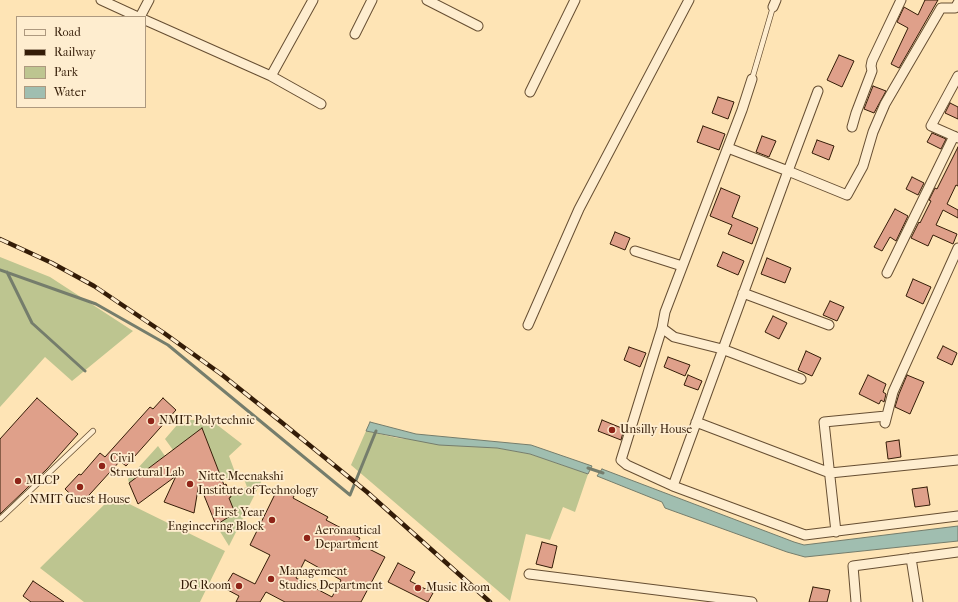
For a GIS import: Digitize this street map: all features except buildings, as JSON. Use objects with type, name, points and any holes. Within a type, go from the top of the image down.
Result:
[{"type":"street","points":[[101,0],[137,16]]},
{"type":"street","points":[[140,16],[149,0]]},
{"type":"street","points":[[271,76],[313,0]]},
{"type":"street","points":[[355,34],[372,0]]},
{"type":"street","points":[[428,0],[478,26]]},
{"type":"street","points":[[530,92],[575,0]]},
{"type":"street","points":[[528,325],[579,209],[689,0]]},
{"type":"street","points":[[852,127],[872,71],[872,60],[902,0]]},
{"type":"street","points":[[728,148],[847,195],[863,166],[873,132],[885,104],[941,8],[955,8],[958,3]]},
{"type":"street","points":[[146,20],[271,76],[321,104]]},
{"type":"street","points":[[887,273],[956,137],[932,126],[958,76]]},
{"type":"street","points":[[752,79],[728,148],[665,312],[662,328],[621,460],[628,465],[673,486],[805,535],[958,516]]},
{"type":"street","points":[[673,486],[722,349],[818,91]]},
{"type":"street","points":[[836,532],[824,422],[886,419],[893,392],[958,248]]},
{"type":"street","points":[[635,251],[682,266]]},
{"type":"street","points":[[743,293],[829,325]]},
{"type":"street","points":[[662,328],[674,337],[722,349],[801,379]]},
{"type":"street","points":[[696,422],[830,473],[958,460]]},
{"type":"street","points":[[856,602],[853,566],[958,552]]},
{"type":"street","points":[[911,558],[918,602]]},
{"type":"street","points":[[529,574],[752,602]]},
{"type":"lane","points":[[752,79],[774,3]]},
{"type":"lane","points":[[0,519],[93,431]]},
{"type":"green space","points":[[0,257],[50,277],[133,331],[72,381],[45,357],[0,407]]},
{"type":"green space","points":[[190,420],[205,420],[216,424],[242,444],[229,456],[236,475],[222,480],[202,428],[173,450],[165,439],[177,425]]},
{"type":"green space","points":[[366,431],[397,438],[497,448],[530,454],[588,474],[575,512],[563,507],[550,540],[526,534],[510,601],[351,465]]},
{"type":"green space","points":[[158,446],[165,456],[129,483],[128,479]]},
{"type":"green space","points":[[264,476],[229,546],[216,525],[235,513],[229,498],[231,497],[230,493],[247,487],[244,479]]},
{"type":"green space","points":[[113,496],[225,551],[200,602],[84,602],[40,568]]},
{"type":"water","points":[[370,422],[416,434],[531,445],[592,466],[588,474],[530,454],[497,448],[439,445],[366,431]]},
{"type":"water","points":[[602,469],[804,545],[958,526],[958,541],[805,557],[787,552],[665,508],[662,502],[597,476]]},
{"type":"waterway","points":[[0,270],[96,304],[168,345],[350,495],[376,431]]},
{"type":"waterway","points":[[7,272],[32,323],[85,371]]},
{"type":"waterway","points":[[588,468],[603,473]]},
{"type":"railway","points":[[0,239],[52,263],[94,286],[164,333],[221,374],[367,492],[490,602]]},
{"type":"place","name":"NMIT Polytechnic","points":[[151,421]]},
{"type":"place","name":"Unsilly House","points":[[612,430]]},
{"type":"place","name":"Civil Structural Lab","points":[[102,466]]},
{"type":"place","name":"MLCP","points":[[18,481]]},
{"type":"place","name":"Nitte Meenakshi Institute of Technology","points":[[190,484]]},
{"type":"place","name":"NMIT Guest House","points":[[80,487]]},
{"type":"place","name":"First Year Engineering Block","points":[[272,520]]},
{"type":"place","name":"Aeronautical Department","points":[[307,538]]},
{"type":"place","name":"Management Studies Department","points":[[271,579]]},
{"type":"place","name":"DG Room","points":[[239,586]]},
{"type":"place","name":"Music Room","points":[[418,588]]}]
